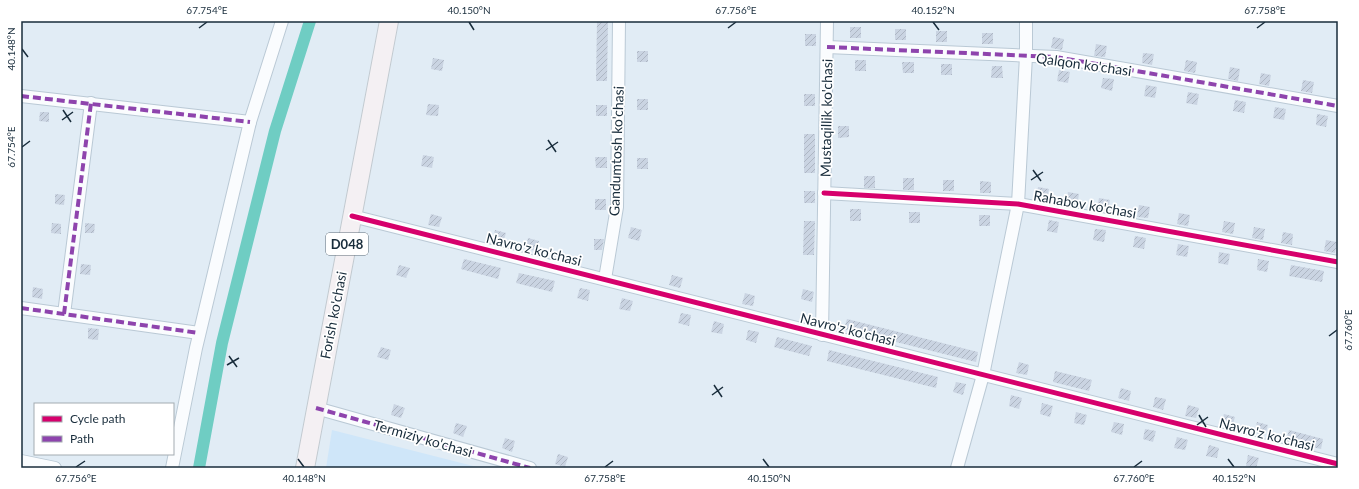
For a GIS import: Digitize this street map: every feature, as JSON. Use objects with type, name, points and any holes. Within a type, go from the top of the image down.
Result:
[{"type":"main road","name":"Forish ko'chasi","points":[[305,468],[389,21]]},
{"type":"street","points":[[172,468],[199,333],[250,122],[282,21]]},
{"type":"street","name":"Gandumtosh ko'chasi","points":[[605,279],[617,207],[620,21]]},
{"type":"street","name":"Mustaqillik ko'chasi","points":[[822,335],[827,21]]},
{"type":"street","points":[[957,468],[983,375],[1018,204],[1026,56],[1026,21]]},
{"type":"street","name":"Qalqon ko'chasi","points":[[827,47],[1056,57],[1338,106]]},
{"type":"street","points":[[21,96],[250,122]]},
{"type":"street","points":[[64,314],[91,103]]},
{"type":"street","name":"Rahabov ko'chasi","points":[[824,193],[1018,204],[1338,262]]},
{"type":"street","name":"Navro'z ko'chasi","points":[[352,216],[1338,464]]},
{"type":"street","points":[[21,308],[199,333]]},
{"type":"street","name":"Termiziy ko'chasi","points":[[316,408],[530,468]]},
{"type":"street","points":[[21,461],[55,468]]},
{"type":"shaded area","points":[[332,430],[481,468],[326,468]]},
{"type":"building","points":[[597,21],[608,21],[607,81],[596,81]]},
{"type":"building","points":[[850,27],[861,27],[861,38],[850,38]]},
{"type":"building","points":[[895,29],[906,29],[906,40],[895,40]]},
{"type":"building","points":[[936,31],[947,31],[947,42],[936,42]]},
{"type":"building","points":[[982,33],[993,33],[993,44],[982,44]]},
{"type":"building","points":[[805,34],[816,34],[816,46],[805,46]]},
{"type":"building","points":[[1053,37],[1064,39],[1062,50],[1051,48]]},
{"type":"building","points":[[1096,44],[1107,46],[1105,57],[1094,56]]},
{"type":"building","points":[[637,51],[648,51],[648,62],[637,62]]},
{"type":"building","points":[[1143,53],[1154,54],[1152,65],[1142,63]]},
{"type":"building","points":[[433,58],[444,60],[442,71],[431,69]]},
{"type":"building","points":[[855,60],[866,60],[866,71],[855,71]]},
{"type":"building","points":[[1186,60],[1197,62],[1195,73],[1184,71]]},
{"type":"building","points":[[902,62],[914,62],[914,73],[903,73]]},
{"type":"building","points":[[941,64],[952,64],[952,75],[941,75]]},
{"type":"building","points":[[992,66],[1002,66],[1003,78],[991,78]]},
{"type":"building","points":[[1230,67],[1240,69],[1238,81],[1228,79]]},
{"type":"building","points":[[1059,70],[1070,72],[1068,83],[1057,81]]},
{"type":"building","points":[[1261,73],[1271,75],[1269,86],[1259,84]]},
{"type":"building","points":[[1103,78],[1114,79],[1112,91],[1101,88]]},
{"type":"building","points":[[1303,80],[1314,82],[1312,93],[1301,91]]},
{"type":"building","points":[[1146,85],[1157,87],[1155,98],[1144,96]]},
{"type":"building","points":[[1188,92],[1199,94],[1197,105],[1186,103]]},
{"type":"building","points":[[804,94],[815,94],[815,106],[804,106]]},
{"type":"building","points":[[637,99],[648,99],[648,110],[637,110]]},
{"type":"building","points":[[1235,100],[1246,102],[1244,113],[1233,111]]},
{"type":"building","points":[[428,104],[439,105],[438,116],[426,115]]},
{"type":"building","points":[[596,105],[607,105],[607,116],[596,116]]},
{"type":"building","points":[[1275,107],[1286,109],[1284,120],[1273,118]]},
{"type":"building","points":[[40,112],[49,112],[49,122],[39,121]]},
{"type":"building","points":[[1317,114],[1328,116],[1326,127],[1316,125]]},
{"type":"building","points":[[838,126],[849,126],[849,137],[838,138]]},
{"type":"building","points":[[804,134],[815,134],[815,173],[804,173]]},
{"type":"building","points":[[423,155],[434,157],[432,168],[421,166]]},
{"type":"building","points":[[595,157],[607,157],[607,168],[596,168]]},
{"type":"building","points":[[637,158],[648,158],[648,169],[637,169]]},
{"type":"building","points":[[864,176],[875,176],[875,188],[864,188]]},
{"type":"building","points":[[903,178],[914,178],[914,190],[903,190]]},
{"type":"building","points":[[943,180],[954,180],[954,191],[943,191]]},
{"type":"building","points":[[980,181],[991,182],[991,193],[980,193]]},
{"type":"building","points":[[1038,187],[1049,189],[1047,200],[1036,198]]},
{"type":"building","points":[[804,191],[815,191],[815,203],[804,203]]},
{"type":"building","points":[[1068,192],[1079,194],[1077,206],[1066,204]]},
{"type":"building","points":[[55,194],[65,195],[64,205],[55,204]]},
{"type":"building","points":[[1099,198],[1110,200],[1108,211],[1097,209]]},
{"type":"building","points":[[595,199],[606,199],[606,210],[595,210]]},
{"type":"building","points":[[1139,205],[1150,207],[1148,218],[1137,217]]},
{"type":"building","points":[[850,209],[861,209],[861,221],[850,221]]},
{"type":"building","points":[[909,212],[920,212],[920,223],[909,223]]},
{"type":"building","points":[[1179,213],[1190,215],[1188,226],[1177,224]]},
{"type":"building","points":[[431,214],[442,217],[439,227],[428,225]]},
{"type":"building","points":[[979,215],[990,215],[990,226],[979,226]]},
{"type":"building","points":[[1049,220],[1059,222],[1057,233],[1047,231]]},
{"type":"building","points":[[804,221],[815,221],[814,255],[803,255]]},
{"type":"building","points":[[1224,221],[1235,223],[1233,234],[1222,232]]},
{"type":"building","points":[[52,223],[61,224],[61,234],[51,233]]},
{"type":"building","points":[[85,223],[95,224],[94,233],[85,233]]},
{"type":"building","points":[[631,227],[642,230],[639,241],[628,238]]},
{"type":"building","points":[[1254,227],[1265,229],[1263,240],[1252,238]]},
{"type":"building","points":[[1095,229],[1106,230],[1104,242],[1093,240]]},
{"type":"building","points":[[495,230],[506,233],[503,243],[493,241]]},
{"type":"building","points":[[1283,232],[1293,234],[1292,245],[1281,243]]},
{"type":"building","points":[[1135,236],[1146,238],[1144,249],[1133,247]]},
{"type":"building","points":[[528,238],[539,241],[536,251],[526,249]]},
{"type":"building","points":[[594,239],[604,239],[602,250],[594,250]]},
{"type":"building","points":[[1326,240],[1337,242],[1335,253],[1324,251]]},
{"type":"building","points":[[1178,244],[1189,246],[1187,257],[1176,255]]},
{"type":"building","points":[[1219,252],[1230,254],[1228,265],[1218,263]]},
{"type":"building","points":[[464,259],[501,268],[498,279],[461,269]]},
{"type":"building","points":[[1258,259],[1269,261],[1267,272],[1257,270]]},
{"type":"building","points":[[81,264],[91,265],[90,275],[80,274]]},
{"type":"building","points":[[399,265],[410,268],[406,278],[396,275]]},
{"type":"building","points":[[1291,265],[1324,271],[1322,282],[1289,276]]},
{"type":"building","points":[[519,273],[555,281],[552,292],[516,283]]},
{"type":"building","points":[[672,275],[683,278],[680,288],[669,285]]},
{"type":"building","points":[[33,287],[43,289],[42,299],[32,297]]},
{"type":"building","points":[[580,288],[590,290],[588,301],[577,298]]},
{"type":"building","points":[[803,289],[814,292],[812,302],[801,299]]},
{"type":"building","points":[[745,293],[755,296],[753,306],[742,304]]},
{"type":"building","points":[[622,298],[633,301],[630,311],[619,309]]},
{"type":"building","points":[[681,313],[691,315],[689,326],[678,323]]},
{"type":"building","points":[[847,319],[978,352],[976,362],[844,329]]},
{"type":"building","points":[[714,321],[724,324],[722,334],[711,332]]},
{"type":"building","points":[[88,328],[99,329],[98,340],[88,339]]},
{"type":"building","points":[[748,330],[759,332],[756,343],[746,340]]},
{"type":"building","points":[[777,337],[812,346],[809,356],[774,347]]},
{"type":"building","points":[[381,347],[391,350],[388,360],[377,357]]},
{"type":"building","points":[[829,350],[938,377],[936,388],[827,361]]},
{"type":"building","points":[[1019,362],[1029,365],[1027,375],[1016,373]]},
{"type":"building","points":[[1055,371],[1092,380],[1089,391],[1053,382]]},
{"type":"building","points":[[956,382],[966,384],[963,395],[953,392]]},
{"type":"building","points":[[1121,388],[1131,391],[1129,401],[1118,398]]},
{"type":"building","points":[[1011,395],[1022,398],[1019,409],[1009,406]]},
{"type":"building","points":[[1155,397],[1166,399],[1163,410],[1153,407]]},
{"type":"building","points":[[1042,403],[1053,406],[1050,417],[1040,414]]},
{"type":"building","points":[[394,404],[405,408],[401,418],[391,415]]},
{"type":"building","points":[[1188,405],[1199,408],[1196,418],[1185,416]]},
{"type":"building","points":[[1076,412],[1087,415],[1084,425],[1074,423]]},
{"type":"building","points":[[1224,414],[1235,417],[1232,427],[1221,425]]},
{"type":"building","points":[[1114,422],[1124,424],[1122,435],[1111,432]]},
{"type":"building","points":[[1257,422],[1268,425],[1265,435],[1255,433]]},
{"type":"building","points":[[456,423],[467,426],[463,437],[453,433]]},
{"type":"building","points":[[1145,429],[1156,431],[1153,442],[1143,439]]},
{"type":"building","points":[[1289,430],[1323,439],[1321,449],[1286,441]]},
{"type":"building","points":[[1177,437],[1188,440],[1185,450],[1174,448]]},
{"type":"building","points":[[505,438],[515,441],[512,452],[502,448]]},
{"type":"building","points":[[1209,445],[1219,448],[1217,458],[1206,456]]},
{"type":"building","points":[[558,454],[568,457],[565,467],[555,464]]},
{"type":"building","points":[[1248,455],[1259,458],[1256,468],[1246,466]]},
{"type":"waterway","points":[[199,468],[222,343],[275,131],[310,21]]},
{"type":"marked path","points":[[827,47],[1056,57],[1338,106]]},
{"type":"marked path","points":[[21,96],[250,122]]},
{"type":"marked path","points":[[64,314],[91,103]]},
{"type":"marked path","points":[[21,308],[199,333]]},
{"type":"marked path","points":[[316,408],[530,468]]},
{"type":"cycle path","points":[[824,193],[1018,204],[1338,262]]},
{"type":"cycle path","points":[[352,216],[1338,464]]}]
